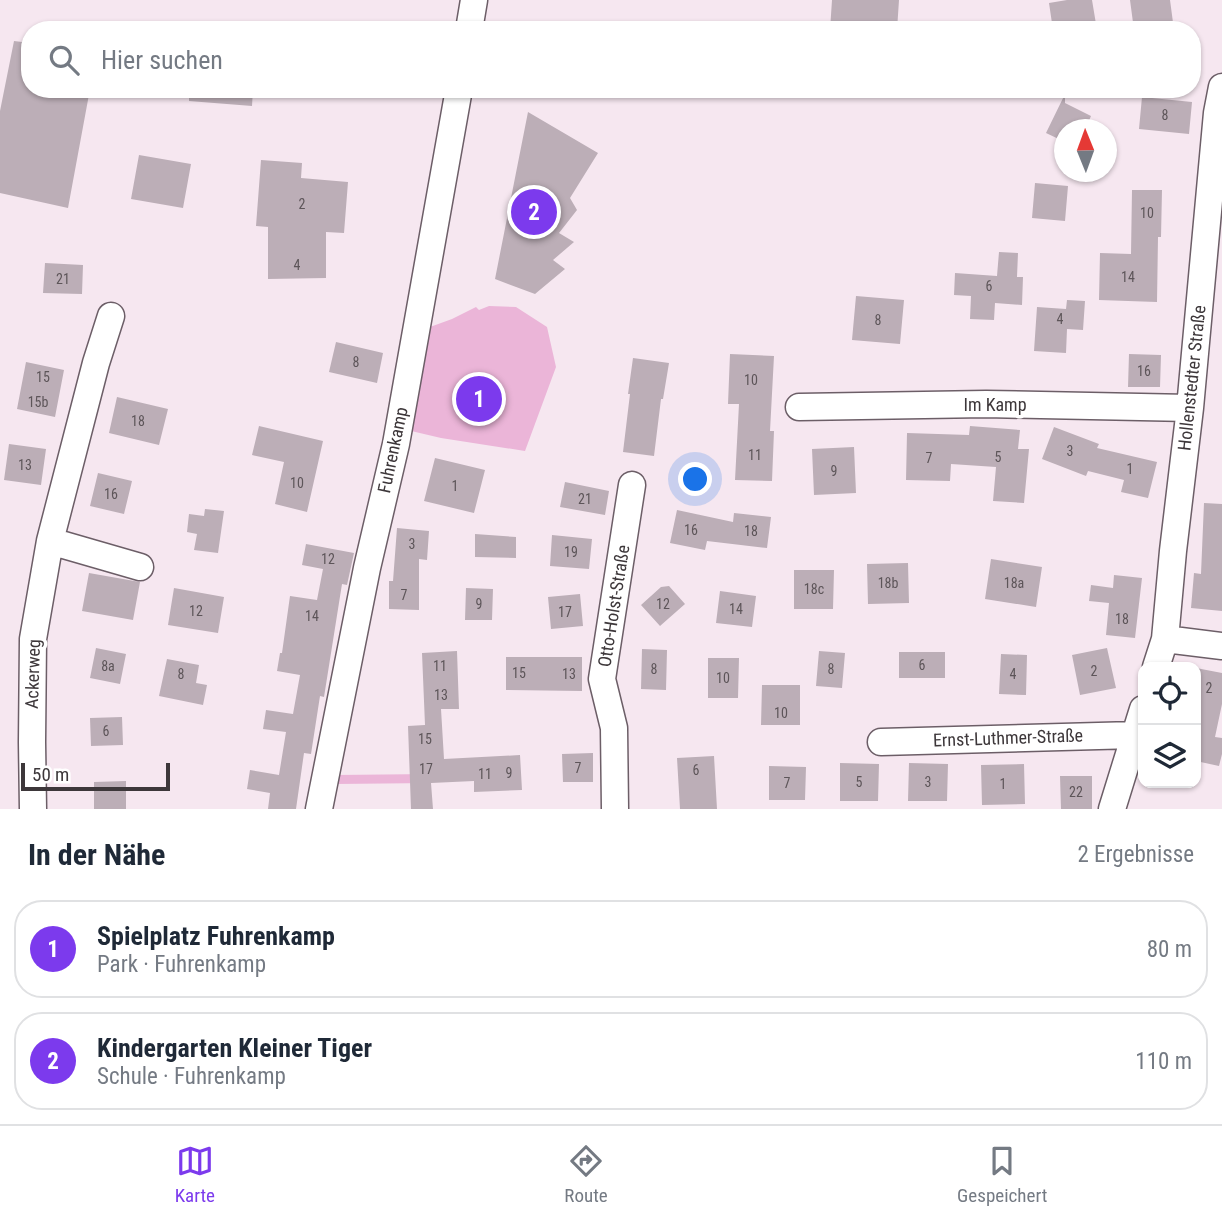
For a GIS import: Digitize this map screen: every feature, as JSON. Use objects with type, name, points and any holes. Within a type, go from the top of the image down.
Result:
[{"type":"street","points":[[470,21],[474,0]]},
{"type":"street","name":"Hollenstedter Straße","points":[[1158,662],[1165,639],[1190,408],[1217,113],[1222,87]]},
{"type":"street","name":"Fuhrenkamp","points":[[319,809],[367,568],[396,444],[457,98]]},
{"type":"street","name":"Ackerweg","points":[[33,809],[33,639],[50,541],[96,363],[111,316]]},
{"type":"street","name":"Im Kamp","points":[[799,407],[986,404],[1190,408]]},
{"type":"street","name":"Otto-Holst-Straße","points":[[615,809],[614,728],[602,679],[632,485]]},
{"type":"street","points":[[50,541],[140,567]]},
{"type":"street","points":[[1165,639],[1222,646]]},
{"type":"street","points":[[1112,809],[1138,725]]},
{"type":"street","name":"Ernst-Luthmer-Straße","points":[[881,742],[1135,735]]},
{"type":"shaded area","points":[[489,306],[516,307],[547,327],[556,367],[525,451],[407,430],[430,327],[476,307],[479,310]]},
{"type":"shaded area","points":[[431,774],[432,783],[336,784],[336,775]]},
{"type":"building","points":[[832,0],[899,0],[898,21],[831,21]]},
{"type":"building","points":[[1092,0],[1096,21],[1052,21],[1049,3]]},
{"type":"building","points":[[1130,0],[1170,0],[1173,21],[1133,21]]},
{"type":"building","points":[[14,41],[21,42],[21,98],[88,98],[68,208],[0,193],[0,111]]},
{"type":"building","points":[[189,98],[252,98],[252,106],[189,101]]},
{"type":"building","points":[[1063,98],[1065,103],[1091,116],[1090,119],[1054,119],[1054,137],[1046,133]]},
{"type":"building","points":[[1142,98],[1192,102],[1189,134],[1139,129]]},
{"type":"building","points":[[528,112],[598,153],[570,198],[577,210],[559,233],[574,242],[553,260],[565,269],[535,294],[495,279]]},
{"type":"building","points":[[139,155],[191,164],[183,208],[131,199]]},
{"type":"building","points":[[261,160],[302,163],[301,178],[348,182],[344,233],[326,232],[326,278],[268,279],[268,227],[256,226]]},
{"type":"building","points":[[1035,183],[1068,186],[1065,221],[1032,218]]},
{"type":"building","points":[[1132,190],[1162,190],[1157,302],[1099,300],[1100,253],[1131,254]]},
{"type":"building","points":[[999,252],[1018,253],[1017,277],[1023,277],[1022,305],[995,303],[994,320],[970,319],[971,296],[954,295],[955,273],[997,276]]},
{"type":"building","points":[[45,263],[83,265],[82,294],[43,293]]},
{"type":"building","points":[[856,296],[904,300],[900,344],[852,340]]},
{"type":"building","points":[[1067,300],[1085,301],[1083,330],[1067,329],[1066,353],[1034,351],[1037,307],[1066,309]]},
{"type":"building","points":[[336,342],[383,353],[377,383],[329,372]]},
{"type":"building","points":[[730,354],[774,356],[770,431],[774,431],[772,481],[735,480],[739,404],[728,404]]},
{"type":"building","points":[[1129,354],[1161,355],[1160,387],[1128,387]]},
{"type":"building","points":[[633,358],[669,363],[661,399],[654,456],[623,452]]},
{"type":"building","points":[[26,362],[64,370],[55,417],[17,409]]},
{"type":"building","points":[[117,397],[168,409],[159,445],[109,433]]},
{"type":"building","points":[[259,426],[323,441],[307,512],[275,504],[284,462],[252,455]]},
{"type":"building","points":[[970,426],[1020,430],[1018,449],[1029,449],[1024,503],[993,501],[996,467],[951,464],[950,481],[906,480],[907,433],[969,435]]},
{"type":"building","points":[[1054,427],[1099,444],[1097,448],[1157,462],[1148,498],[1121,492],[1124,480],[1088,471],[1086,476],[1042,459]]},
{"type":"building","points":[[9,444],[46,449],[41,485],[4,480]]},
{"type":"building","points":[[854,447],[856,493],[814,495],[812,449]]},
{"type":"building","points":[[435,458],[485,470],[474,513],[424,501]]},
{"type":"building","points":[[98,473],[132,481],[124,514],[90,506]]},
{"type":"building","points":[[565,482],[609,491],[605,515],[560,507]]},
{"type":"building","points":[[1204,503],[1222,504],[1222,611],[1191,608],[1194,573],[1201,574]]},
{"type":"building","points":[[205,509],[224,511],[218,553],[194,550],[197,534],[187,532],[189,514],[204,516]]},
{"type":"building","points":[[677,510],[733,522],[734,513],[771,517],[767,548],[707,541],[705,550],[670,543]]},
{"type":"building","points":[[397,528],[429,531],[427,560],[419,559],[419,610],[389,609],[389,581],[393,581]]},
{"type":"building","points":[[475,534],[516,537],[516,558],[475,557]]},
{"type":"building","points":[[552,535],[592,539],[589,569],[550,566]]},
{"type":"building","points":[[306,544],[354,553],[347,585],[342,584],[324,697],[320,696],[311,754],[304,753],[296,809],[268,809],[270,793],[247,789],[250,770],[279,775],[286,732],[263,729],[266,710],[293,714],[300,675],[277,671],[290,596],[317,600],[323,569],[302,565]]},
{"type":"building","points":[[991,559],[1042,567],[1036,607],[985,599]]},
{"type":"building","points":[[908,563],[909,603],[868,604],[867,564]]},
{"type":"building","points":[[794,570],[834,570],[833,609],[794,609]]},
{"type":"building","points":[[89,573],[140,582],[133,620],[82,611]]},
{"type":"building","points":[[1114,575],[1142,578],[1135,638],[1106,635],[1109,603],[1089,601],[1091,585],[1113,588]]},
{"type":"building","points":[[669,586],[685,604],[660,626],[641,605],[661,587]]},
{"type":"building","points":[[174,588],[224,597],[218,633],[168,625]]},
{"type":"building","points":[[466,588],[493,589],[492,620],[465,620]]},
{"type":"building","points":[[720,591],[756,596],[752,627],[716,623]]},
{"type":"building","points":[[580,594],[583,626],[551,629],[548,597]]},
{"type":"building","points":[[96,648],[126,654],[120,684],[90,678]]},
{"type":"building","points":[[1107,648],[1116,688],[1080,695],[1072,655]]},
{"type":"building","points":[[642,649],[667,650],[666,690],[641,689]]},
{"type":"building","points":[[457,651],[459,709],[441,709],[444,759],[520,755],[522,790],[474,792],[474,781],[431,783],[433,809],[411,809],[408,726],[425,725],[422,653]]},
{"type":"building","points":[[819,651],[845,653],[842,688],[816,686]]},
{"type":"building","points":[[899,652],[945,652],[945,678],[899,678]]},
{"type":"building","points":[[1001,654],[1027,655],[1026,695],[999,694]]},
{"type":"building","points":[[506,657],[582,657],[582,691],[506,690]]},
{"type":"building","points":[[708,658],[739,658],[738,698],[708,698]]},
{"type":"building","points":[[167,659],[199,665],[196,683],[207,685],[203,705],[159,696]]},
{"type":"building","points":[[1201,669],[1222,673],[1222,704],[1215,737],[1222,738],[1219,766],[1201,762]]},
{"type":"building","points":[[762,685],[800,685],[800,725],[761,725]]},
{"type":"building","points":[[122,717],[123,745],[91,746],[90,718]]},
{"type":"building","points":[[593,753],[593,782],[563,782],[562,754]]},
{"type":"building","points":[[714,756],[717,809],[680,809],[677,758]]},
{"type":"building","points":[[840,763],[879,764],[878,801],[840,801]]},
{"type":"building","points":[[909,763],[948,764],[947,801],[908,801]]},
{"type":"building","points":[[1024,764],[1025,804],[982,805],[981,765]]},
{"type":"building","points":[[769,766],[806,767],[805,800],[769,800]]},
{"type":"building","points":[[1060,776],[1092,776],[1092,809],[1061,809]]},
{"type":"building","points":[[126,781],[126,809],[94,809],[94,782]]},
{"type":"place","name":"Kindergarten Kleiner Tiger","points":[[534,212]]},
{"type":"place","name":"Spielplatz Fuhrenkamp","points":[[479,399]]}]
